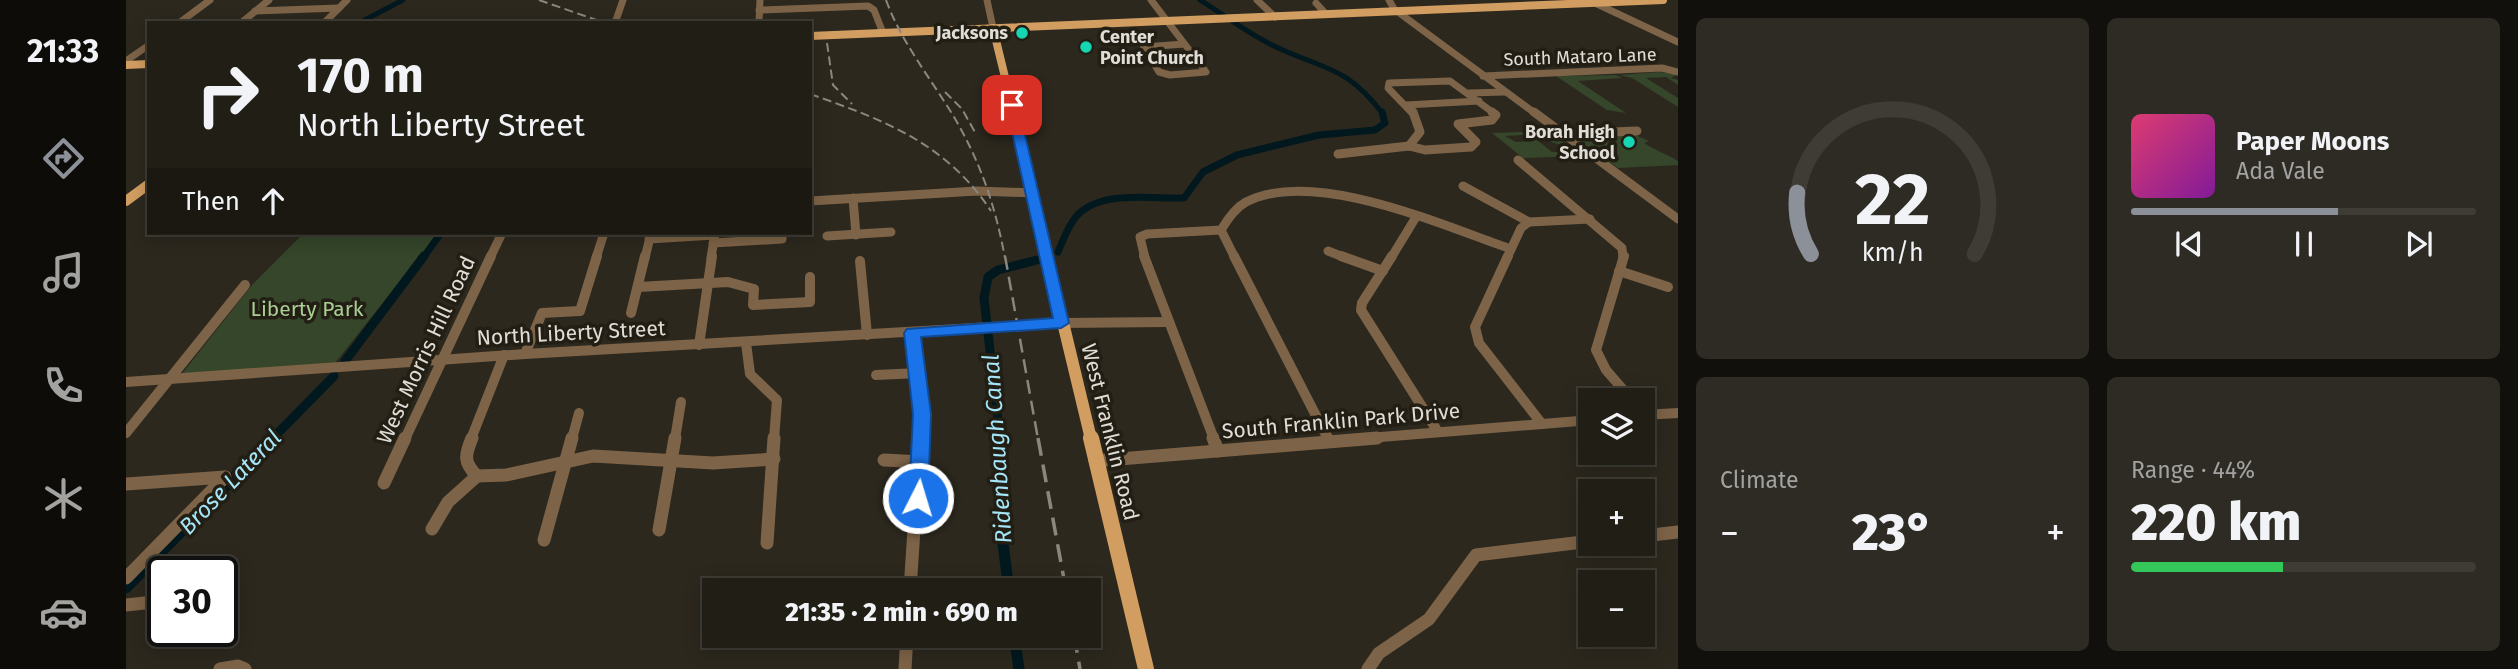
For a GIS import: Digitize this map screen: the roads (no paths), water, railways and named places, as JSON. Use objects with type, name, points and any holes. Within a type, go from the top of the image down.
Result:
[{"type":"main road","points":[[812,36],[1663,0]]},
{"type":"main road","name":"West Franklin Road","points":[[993,28],[1034,193],[1061,323],[1146,669]]},
{"type":"main road","points":[[126,63],[147,64]]},
{"type":"main road","points":[[126,201],[147,185]]},
{"type":"street","points":[[181,21],[209,0]]},
{"type":"street","points":[[243,21],[269,0]]},
{"type":"street","points":[[326,21],[347,0]]},
{"type":"street","points":[[616,21],[623,0]]},
{"type":"street","points":[[759,21],[760,0]]},
{"type":"street","name":"West Franklin Road","points":[[987,0],[993,28]]},
{"type":"street","points":[[1151,0],[1206,72],[1164,74],[1143,49],[1148,46],[1184,44]]},
{"type":"street","points":[[1257,0],[1275,16]]},
{"type":"street","points":[[1388,0],[1396,12],[1674,212],[1678,219]]},
{"type":"street","points":[[1316,3],[1326,15]]},
{"type":"street","points":[[1595,3],[1678,42]]},
{"type":"street","points":[[760,10],[868,6],[874,10],[883,33]]},
{"type":"street","points":[[255,11],[339,8]]},
{"type":"street","points":[[126,63],[147,47]]},
{"type":"street","name":"South Mataro Lane","points":[[1483,76],[1662,68],[1678,72]]},
{"type":"street","points":[[1338,154],[1409,146],[1424,150],[1474,146],[1476,142],[1458,124],[1497,117],[1454,83],[1442,80],[1387,85],[1414,113],[1420,132],[1409,146]]},
{"type":"street","points":[[1467,91],[1503,90]]},
{"type":"street","points":[[1406,105],[1479,101]]},
{"type":"street","points":[[1563,134],[1637,131]]},
{"type":"street","points":[[1518,160],[1622,248],[1624,255],[1596,350],[1605,370],[1621,388]]},
{"type":"street","points":[[1463,186],[1529,222],[1590,219]]},
{"type":"street","points":[[812,201],[978,191],[1034,193]]},
{"type":"street","points":[[1218,451],[1139,243],[1140,237],[1147,234],[1221,230],[1241,206],[1260,198],[1332,194],[1368,196],[1416,217],[1511,248]]},
{"type":"street","points":[[853,198],[856,235]]},
{"type":"street","points":[[1416,217],[1362,303],[1364,318],[1438,432]]},
{"type":"street","points":[[1529,222],[1521,228],[1475,327],[1479,343],[1542,424]]},
{"type":"street","points":[[1221,230],[1329,441]]},
{"type":"street","points":[[827,236],[891,232]]},
{"type":"street","name":"West Morris Hill Road","points":[[384,483],[501,235]]},
{"type":"street","points":[[525,354],[542,313],[580,311],[603,235]]},
{"type":"street","points":[[631,313],[650,236],[782,236]]},
{"type":"street","points":[[699,345],[714,237]]},
{"type":"street","points":[[1328,251],[1383,271]]},
{"type":"street","points":[[860,261],[867,335]]},
{"type":"street","points":[[1619,271],[1668,287]]},
{"type":"street","points":[[638,287],[728,282],[754,289],[753,305],[810,302],[810,277]]},
{"type":"street","points":[[126,433],[245,285]]},
{"type":"street","name":"North Liberty Street","points":[[126,382],[504,355],[1061,323],[1169,322]]},
{"type":"street","points":[[911,578],[921,462],[919,373],[912,333]]},
{"type":"street","points":[[746,343],[746,369],[750,378],[772,391],[776,400],[767,544]]},
{"type":"street","points":[[477,476],[468,467],[465,455],[504,355]]},
{"type":"street","points":[[876,375],[919,373]]},
{"type":"street","points":[[659,530],[681,402]]},
{"type":"street","points":[[544,540],[579,413]]},
{"type":"street","points":[[1655,414],[1678,413]]},
{"type":"street","name":"South Franklin Park Drive","points":[[1095,461],[1578,421]]},
{"type":"street","points":[[432,529],[448,502],[477,476],[504,475],[566,460],[618,455],[705,463],[774,459]]},
{"type":"street","points":[[884,460],[921,462]]},
{"type":"street","points":[[126,484],[225,477],[126,578]]},
{"type":"street","points":[[1655,535],[1678,532]]},
{"type":"street","points":[[1368,669],[1379,653],[1429,619],[1476,555],[1578,543]]},
{"type":"street","points":[[126,604],[147,602]]},
{"type":"street","points":[[905,669],[906,648]]},
{"type":"street","points":[[220,669],[245,669]]},
{"type":"waterway","points":[[363,21],[403,0]]},
{"type":"waterway","name":"Ridenbaugh Canal","points":[[1200,0],[1265,41],[1345,77],[1370,98],[1382,113]]},
{"type":"waterway","name":"Ridenbaugh Canal","points":[[1058,252],[1075,218],[1097,203],[1126,197],[1184,198],[1203,172],[1237,155],[1319,135],[1375,130],[1385,123],[1382,113]]},
{"type":"waterway","name":"Brose Lateral","points":[[423,258],[440,235]]},
{"type":"waterway","name":"Brose Lateral","points":[[345,361],[424,256]]},
{"type":"waterway","name":"Ridenbaugh Canal","points":[[1000,439],[984,298],[988,277],[998,270],[1037,260]]},
{"type":"waterway","name":"Brose Lateral","points":[[272,439],[334,376]]},
{"type":"waterway","name":"Brose Lateral","points":[[126,588],[273,438]]},
{"type":"waterway","name":"Ridenbaugh Canal","points":[[1000,439],[1000,521],[1007,578]]},
{"type":"waterway","name":"Ridenbaugh Canal","points":[[1016,648],[1019,669]]},
{"type":"railway","points":[[539,0],[599,21]]},
{"type":"railway","points":[[886,0],[907,44],[951,112],[978,164],[991,200],[1005,258]]},
{"type":"railway","points":[[827,43],[833,85],[852,104]]},
{"type":"railway","points":[[945,92],[962,109],[976,134]]},
{"type":"railway","points":[[812,95],[888,125],[933,151],[954,168],[991,211]]},
{"type":"railway","points":[[1005,256],[1038,439]]},
{"type":"railway","points":[[1038,438],[1064,578]]},
{"type":"railway","points":[[1076,648],[1080,669]]},
{"type":"place","name":"Jacksons","points":[[1022,33]]},
{"type":"place","name":"Center Point Church","points":[[1086,47]]},
{"type":"place","name":"Borah High School","points":[[1629,142]]},
{"type":"park label","name":"Liberty Park","points":[[307,309]]}]
